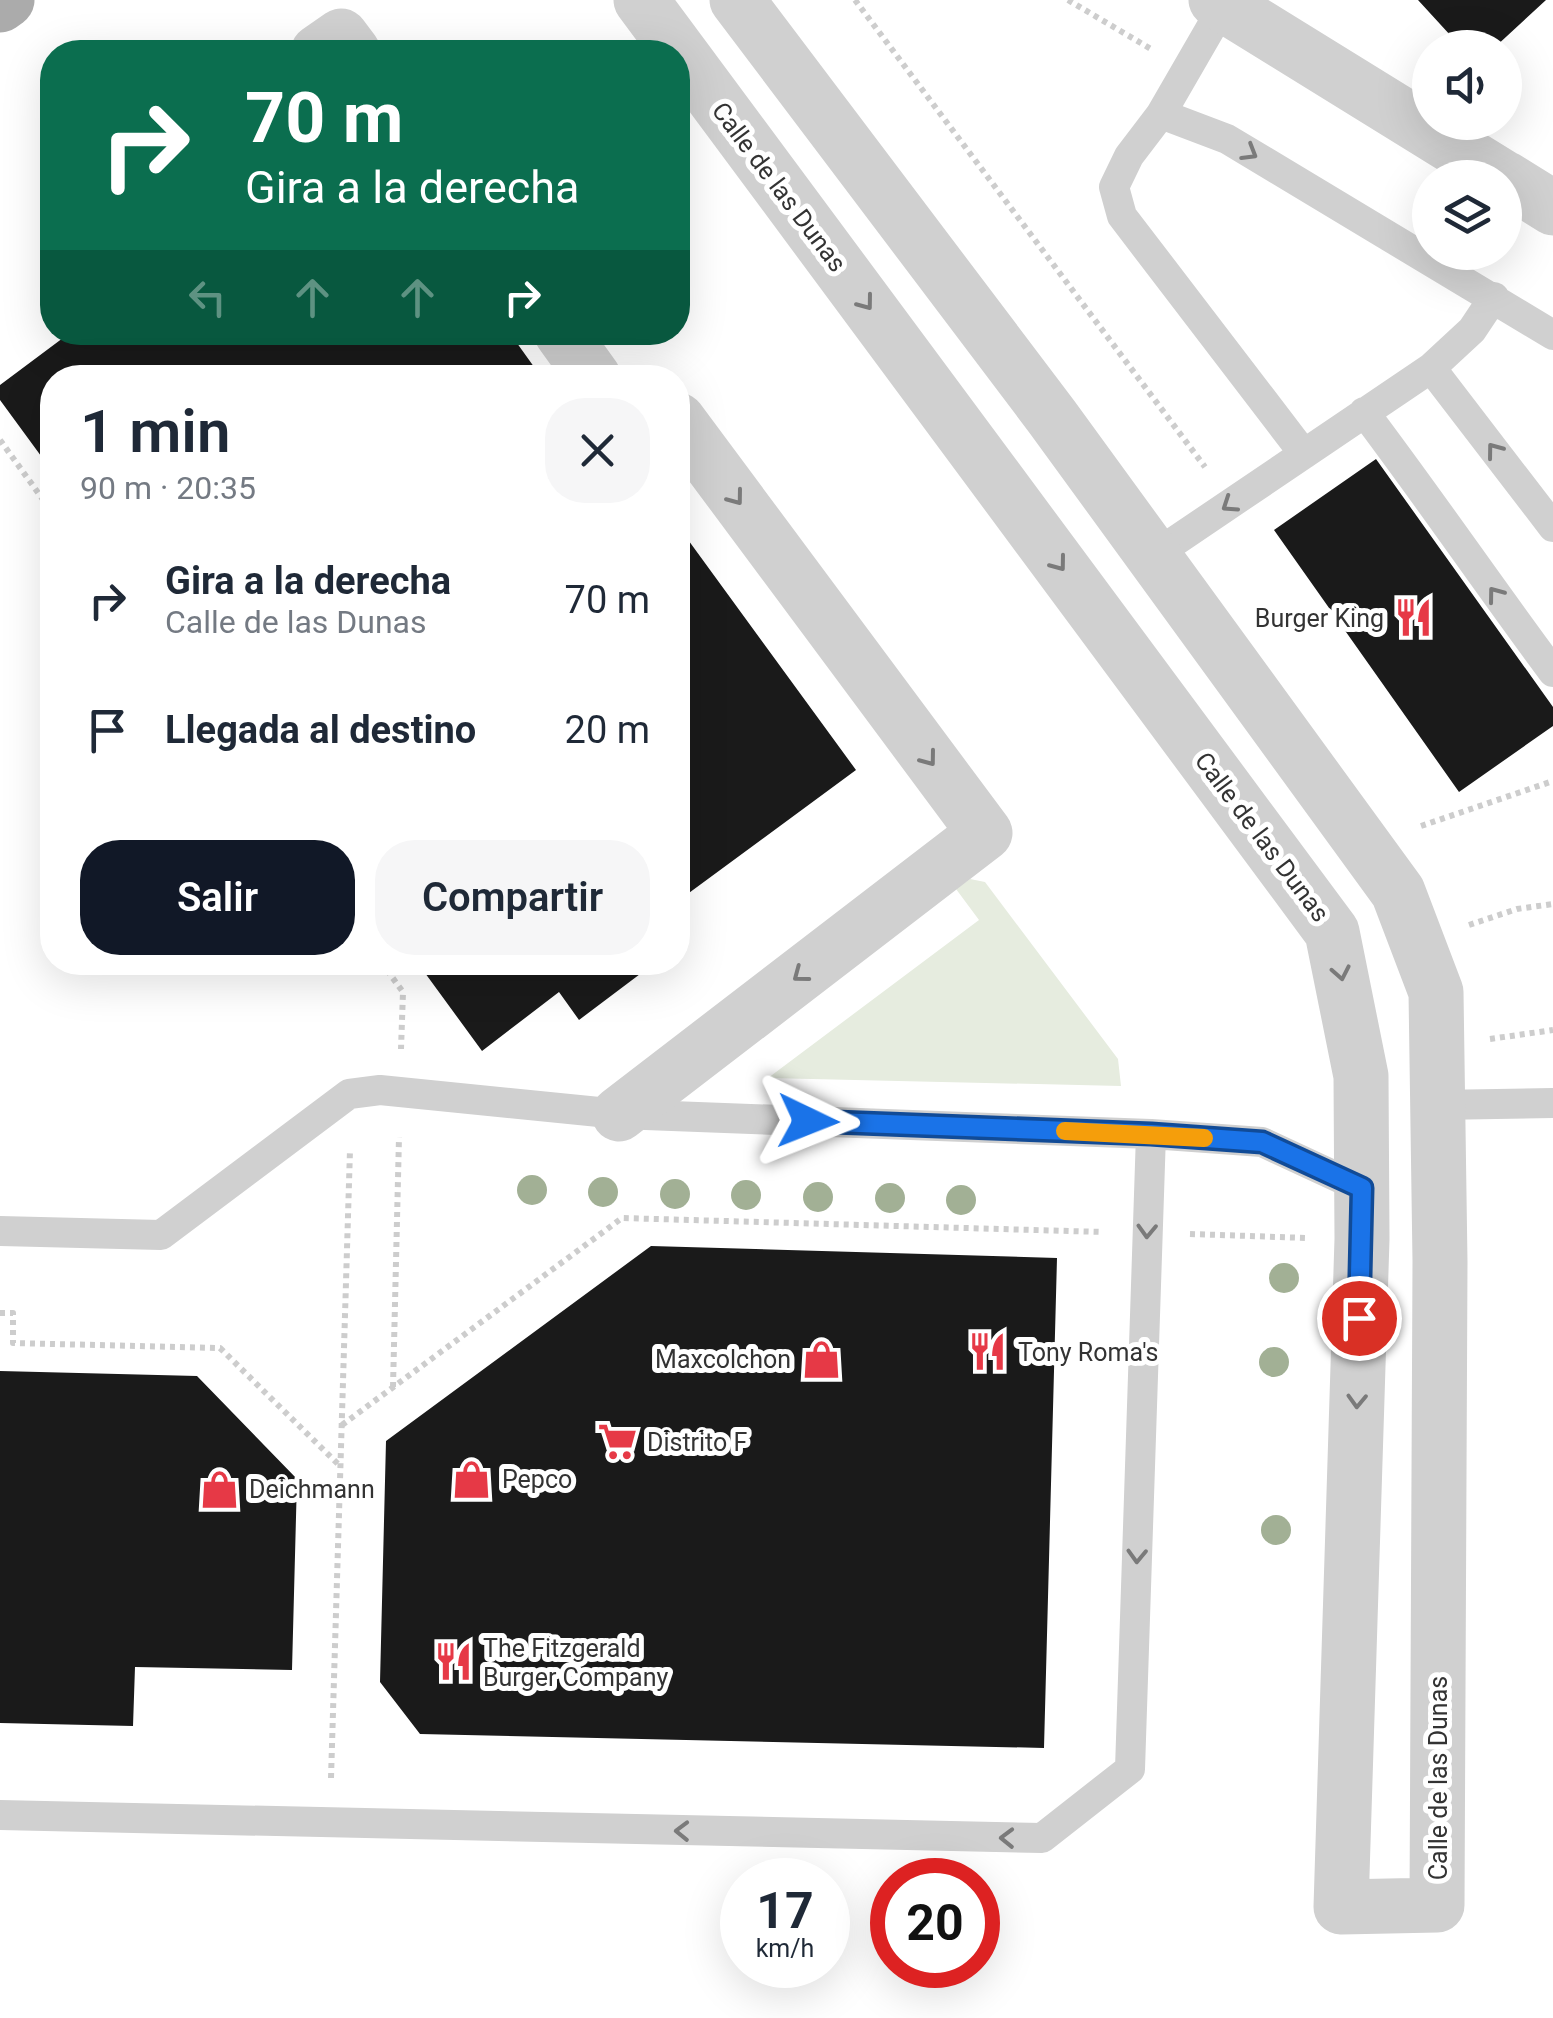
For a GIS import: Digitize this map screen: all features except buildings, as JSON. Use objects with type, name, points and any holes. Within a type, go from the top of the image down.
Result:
[{"type":"main road","points":[[0,5],[7,0]]},
{"type":"street","name":"Calle de las Dunas","points":[[641,0],[671,40]]},
{"type":"street","name":"Calle de las Dunas","points":[[690,66],[1332,932],[1361,1076],[1362,1213],[1341,1906],[1437,1906],[1440,1281],[1436,992],[1398,892],[738,0]]},
{"type":"street","points":[[1220,2],[1475,160]]},
{"type":"street","points":[[1522,189],[1553,208]]},
{"type":"street","points":[[618,1114],[985,834],[690,436]]},
{"type":"lane","points":[[1220,2],[1187,70],[1161,114],[1129,156],[1114,187],[1122,216],[1304,454]]},
{"type":"lane","points":[[1161,114],[1226,139],[1553,335]]},
{"type":"lane","points":[[1153,556],[1431,368],[1472,330],[1494,297]]},
{"type":"lane","points":[[1431,368],[1553,528]]},
{"type":"lane","points":[[1364,412],[1553,672]]},
{"type":"lane","points":[[0,1231],[161,1234],[352,1094],[380,1090],[618,1114],[1151,1134],[1262,1142],[1362,1213]]},
{"type":"lane","points":[[1438,1105],[1553,1102]]},
{"type":"lane","points":[[0,1815],[1042,1838],[1130,1769],[1151,1134]]},
{"type":"path","points":[[855,0],[1232,503]]},
{"type":"path","points":[[863,11],[868,0]]},
{"type":"path","points":[[1068,0],[1187,70]]},
{"type":"path","points":[[0,440],[40,495]]},
{"type":"path","points":[[1364,845],[1553,782]]},
{"type":"path","points":[[1417,942],[1517,909],[1553,904]]},
{"type":"path","points":[[391,975],[403,992],[393,1387]]},
{"type":"path","points":[[330,1824],[352,1094]]},
{"type":"path","points":[[342,1425],[622,1218],[1147,1233],[1362,1213]]},
{"type":"path","points":[[0,1313],[13,1314],[12,1343],[220,1348],[341,1466]]},
{"type":"shaded area","points":[[970,879],[985,882],[1118,1059],[1121,1086],[768,1078],[979,920],[956,889]]},
{"type":"slow traffic","points":[[1065,1131],[1204,1138]]},
{"type":"place","name":"Burger King","points":[[1414,618]]},
{"type":"place","name":"Tony Roma's","points":[[988,1352]]},
{"type":"place","name":"Maxcolchon","points":[[821,1359]]},
{"type":"place","name":"Distrito F","points":[[617,1442]]},
{"type":"place","name":"Pepco","points":[[472,1479]]},
{"type":"place","name":"Deichmann","points":[[219,1489]]},
{"type":"place","name":"The Fitzgerald Burger Company","points":[[453,1662]]},
{"type":"route","points":[[808,1121],[1262,1142],[1362,1188],[1359,1318]]}]
